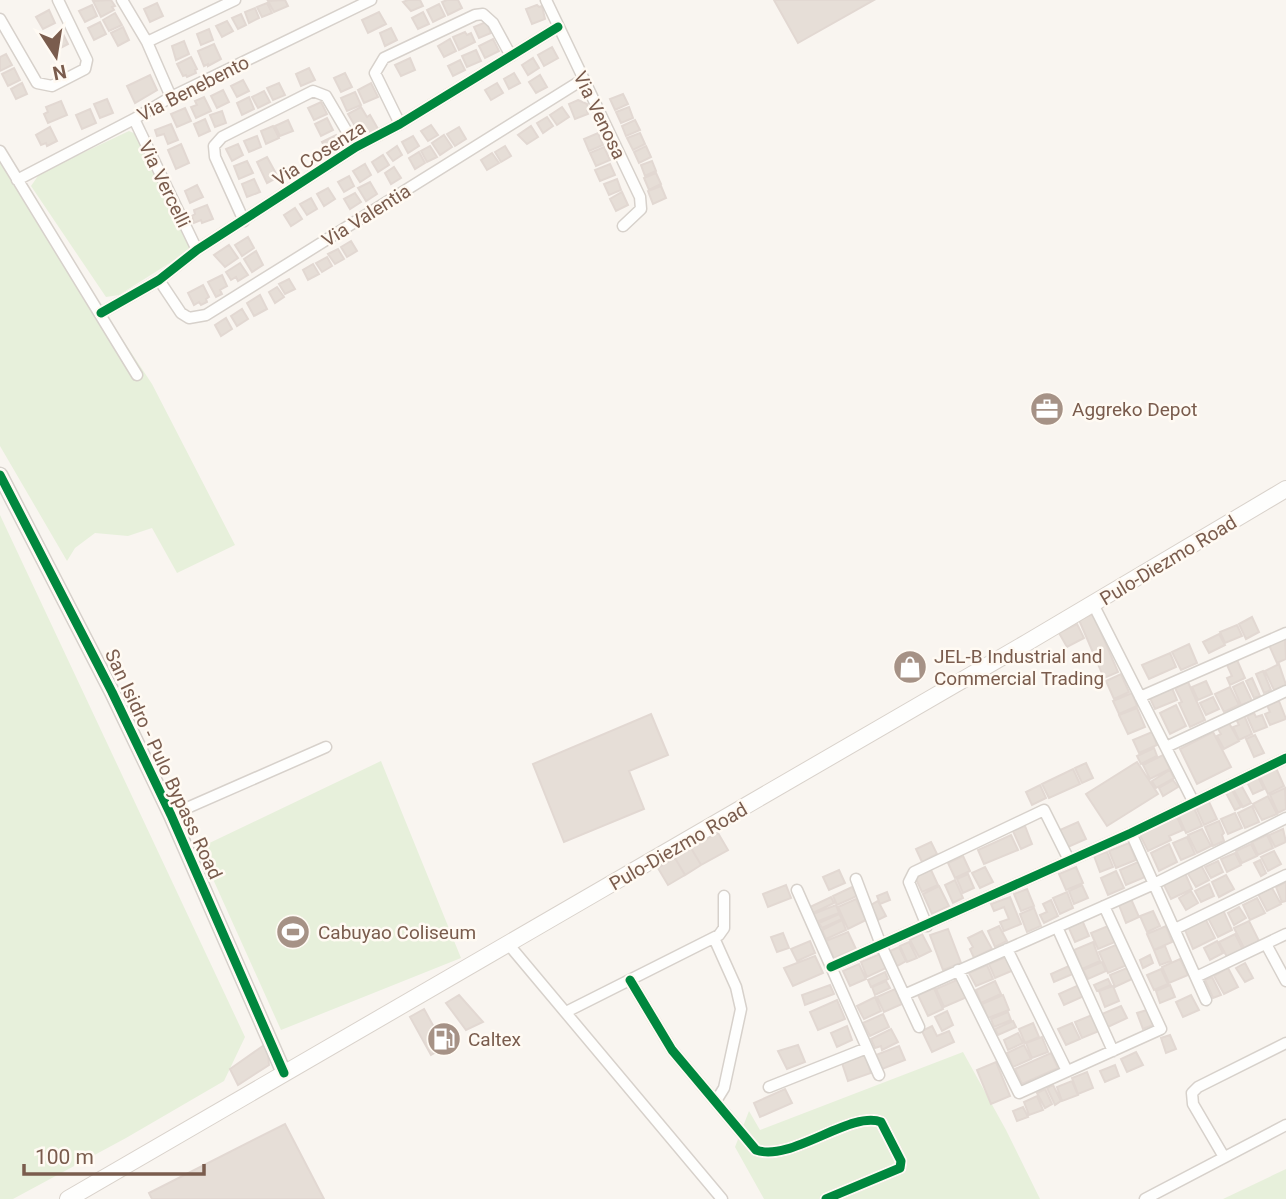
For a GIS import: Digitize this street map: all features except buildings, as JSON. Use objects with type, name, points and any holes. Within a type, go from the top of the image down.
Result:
[{"type":"main road","name":"Pulo-Diezmo Road","points":[[68,1199],[509,945],[1286,489]]},
{"type":"street","points":[[0,19],[37,83],[51,86],[85,69],[87,60],[58,0]]},
{"type":"street","points":[[122,0],[147,42],[171,97]]},
{"type":"street","points":[[147,42],[235,0]]},
{"type":"street","name":"Via Benebento","points":[[17,180],[171,97],[371,0]]},
{"type":"street","name":"Via Venosa","points":[[546,0],[640,197],[641,209],[623,226]]},
{"type":"street","points":[[400,124],[375,73],[384,58],[475,15],[483,15],[493,23],[511,56]]},
{"type":"street","name":"Via Cosenza","points":[[101,313],[159,280],[197,250],[356,147],[400,124],[558,27]]},
{"type":"street","name":"Via Valentia","points":[[159,280],[181,313],[189,318],[206,315],[582,80]]},
{"type":"street","points":[[244,221],[215,157],[214,146],[222,137],[313,91],[326,96],[356,147]]},
{"type":"street","name":"Via Vercelli","points":[[134,119],[197,250]]},
{"type":"street","points":[[0,150],[137,375]]},
{"type":"street","name":"San Isidro - Pulo Bypass Road","points":[[0,475],[112,692],[171,815],[284,1073]]},
{"type":"street","points":[[1093,604],[1194,803]]},
{"type":"street","points":[[1140,697],[1286,633]]},
{"type":"street","points":[[1166,747],[1286,691]]},
{"type":"street","points":[[171,815],[326,747]]},
{"type":"street","points":[[831,967],[1131,834],[1286,758]]},
{"type":"street","points":[[927,926],[909,882],[914,872],[1044,810],[1069,860]]},
{"type":"street","points":[[904,995],[1154,884],[1286,818]]},
{"type":"street","points":[[1131,834],[1206,1000]]},
{"type":"street","points":[[1175,929],[1286,875]]},
{"type":"street","points":[[856,879],[881,945],[919,1027]]},
{"type":"street","points":[[797,890],[879,1075]]},
{"type":"street","points":[[566,1013],[714,938],[724,928],[724,896]]},
{"type":"street","points":[[958,970],[1019,1093],[1161,1030],[1104,906]]},
{"type":"street","points":[[1057,927],[1113,1051]]},
{"type":"street","points":[[1196,977],[1286,934]]},
{"type":"street","points":[[714,938],[736,987],[741,1009],[724,1088],[716,1101]]},
{"type":"street","points":[[1266,944],[1286,981]]},
{"type":"street","points":[[509,945],[722,1199]]},
{"type":"street","points":[[1007,949],[1067,1071]]},
{"type":"street","points":[[630,980],[671,1050],[756,1150],[766,1154],[867,1120],[881,1122],[901,1161],[900,1168],[826,1199]]},
{"type":"street","points":[[1224,1157],[1192,1104],[1192,1093],[1198,1087],[1286,1042]]},
{"type":"street","points":[[769,1087],[867,1048]]},
{"type":"street","points":[[1145,1199],[1286,1125]]},
{"type":"green space","points":[[129,131],[136,134],[192,249],[119,295],[106,297],[31,186],[40,173]]},
{"type":"green space","points":[[0,155],[152,384],[235,545],[177,573],[152,528],[128,536],[95,533],[75,548],[67,561],[0,446]]},
{"type":"green space","points":[[0,515],[245,1037],[224,1081],[13,1199],[0,1199]]},
{"type":"green space","points":[[381,761],[461,958],[281,1030],[199,848]]},
{"type":"green space","points":[[963,1052],[1040,1199],[764,1199],[735,1147],[749,1111],[760,1130]]},
{"type":"green space","points":[[1286,1169],[1286,1199],[1223,1199]]},
{"type":"cycle path","points":[[101,313],[159,280],[197,250],[356,147],[400,124],[558,27]]},
{"type":"cycle path","points":[[0,475],[112,692],[171,815],[284,1073]]},
{"type":"cycle path","points":[[831,967],[1131,833],[1286,758]]},
{"type":"cycle path","points":[[630,980],[672,1050],[756,1150],[770,1152],[786,1149],[854,1123],[868,1120],[881,1122],[901,1161],[900,1168],[826,1199]]},
{"type":"place","name":"Aggreko Depot","points":[[1047,409]]},
{"type":"place","name":"JEL-B Industrial and Commercial Trading","points":[[910,667]]},
{"type":"place","name":"Cabuyao Coliseum","points":[[293,932]]},
{"type":"place","name":"Caltex","points":[[444,1039]]}]
